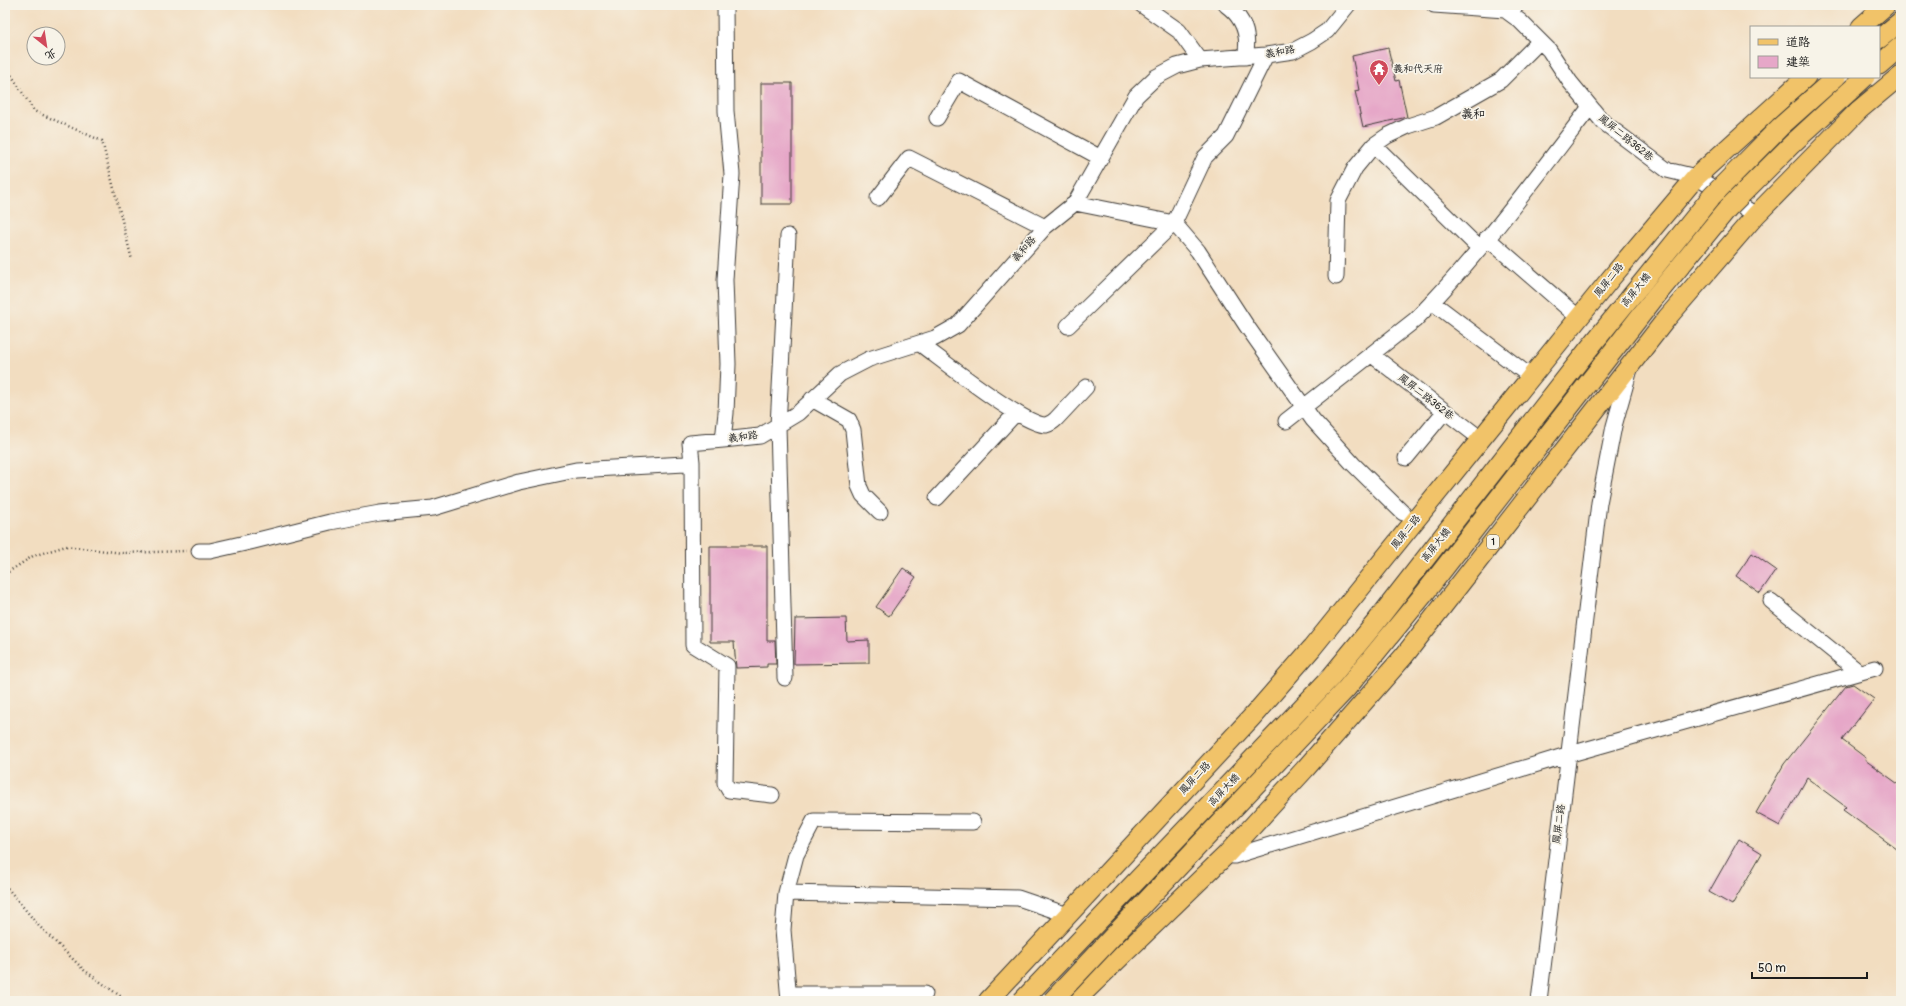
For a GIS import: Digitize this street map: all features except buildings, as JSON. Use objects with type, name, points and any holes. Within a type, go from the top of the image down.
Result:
[{"type":"main road","points":[[1862,26],[1886,5]]},
{"type":"main road","points":[[1880,39],[1901,21]]},
{"type":"main road","points":[[1880,64],[1901,46]]},
{"type":"main road","name":"鳳屏二路","points":[[1075,1001],[1226,855],[1404,656],[1667,318],[1756,215],[1859,110],[1901,75]]},
{"type":"main road","name":"鳳屏二路","points":[[988,1001],[1252,717],[1307,654],[1579,318],[1696,177],[1805,78]]},
{"type":"main road","name":"高屏大橋","points":[[1022,1001],[1330,678],[1376,622],[1587,351],[1712,196],[1780,127],[1835,78]]},
{"type":"main road","name":"高屏大橋","points":[[1052,1001],[1351,683],[1424,594],[1646,310],[1728,208],[1793,143],[1864,78]]},
{"type":"street","name":"義和路","points":[[725,5],[726,111],[732,174],[725,280],[728,326],[723,440],[760,436],[798,413],[840,374],[869,359],[935,338],[958,325],[1045,227],[1075,203],[1136,96],[1156,77],[1177,66],[1200,60],[1266,56],[1294,51],[1312,42],[1327,31],[1348,5]]},
{"type":"street","points":[[1142,5],[1179,31],[1200,60]]},
{"type":"street","points":[[1226,5],[1244,26],[1249,42],[1245,57]]},
{"type":"street","points":[[1434,5],[1511,8]]},
{"type":"street","name":"鳳屏二路362巷","points":[[1511,8],[1520,21],[1549,50],[1570,82],[1603,122],[1668,170],[1696,177],[1756,215]]},
{"type":"street","points":[[1336,277],[1338,201],[1354,168],[1374,145],[1387,136],[1436,117],[1501,80],[1540,41]]},
{"type":"street","points":[[1068,326],[1174,223],[1205,157],[1226,136],[1266,56]]},
{"type":"street","points":[[937,118],[959,81],[1101,158]]},
{"type":"street","points":[[1286,421],[1415,320],[1483,243],[1590,107]]},
{"type":"street","points":[[1374,145],[1483,243],[1579,318]]},
{"type":"street","points":[[878,198],[909,158],[1045,227]]},
{"type":"street","points":[[1075,203],[1174,223],[1198,251],[1246,325],[1313,420],[1353,464],[1403,513]]},
{"type":"street","points":[[785,678],[778,426],[788,236]]},
{"type":"street","points":[[1432,302],[1531,377]]},
{"type":"street","points":[[920,344],[1015,414],[1044,425],[1051,423],[1086,387]]},
{"type":"street","name":"鳳屏二路362巷","points":[[1372,355],[1481,439]]},
{"type":"street","name":"鳳屏二路","points":[[1539,1001],[1567,755],[1599,503],[1614,426],[1632,364]]},
{"type":"street","points":[[812,399],[849,420],[853,430],[859,486],[863,495],[880,512]]},
{"type":"street","points":[[1406,458],[1445,411]]},
{"type":"street","points":[[937,498],[1015,414]]},
{"type":"street","points":[[723,440],[690,443],[692,462],[694,645],[727,666],[725,783],[730,790],[772,795]]},
{"type":"street","points":[[199,551],[210,551],[359,516],[433,508],[519,482],[576,470],[685,464],[692,462]]},
{"type":"street","points":[[1772,601],[1860,672]]},
{"type":"street","points":[[1226,855],[1234,856],[1567,755],[1587,751],[1875,668]]},
{"type":"street","points":[[925,994],[789,998],[782,930],[786,893],[796,855],[814,822],[973,822]]},
{"type":"street","points":[[786,893],[1018,898],[1068,915]]},
{"type":"path","points":[[5,65],[34,110],[102,142],[132,260]]},
{"type":"path","points":[[5,574],[33,556],[66,546],[122,553],[199,551]]},
{"type":"path","points":[[5,885],[38,924],[84,970],[127,1001]]},
{"type":"place","name":"義和代天府","points":[[1379,86]]},
{"type":"district","name":"義和","points":[[1473,114]]}]
